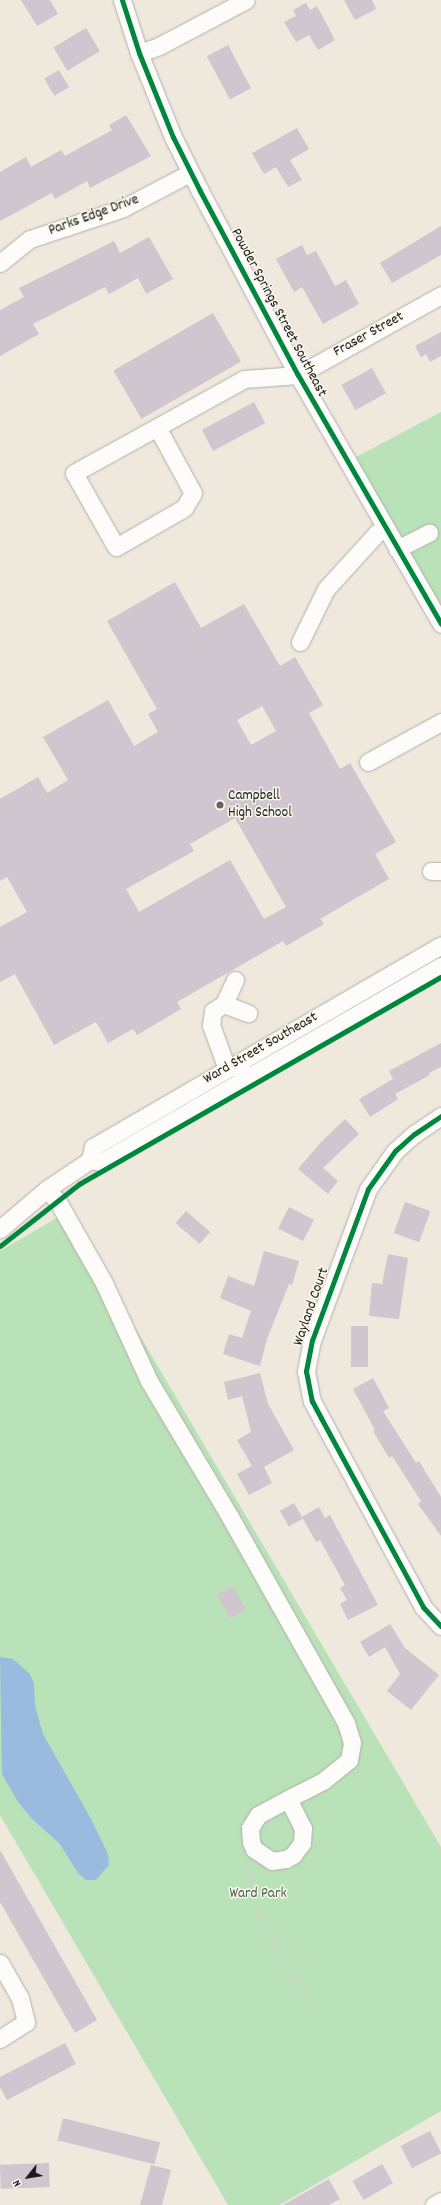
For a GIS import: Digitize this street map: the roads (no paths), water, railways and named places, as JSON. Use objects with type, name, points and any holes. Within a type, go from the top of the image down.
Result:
[{"type":"street","name":"Powder Springs Street Southeast","points":[[122,0],[139,52],[190,173],[298,375],[441,624]]},
{"type":"street","points":[[139,52],[159,46],[246,0]]},
{"type":"street","name":"Parks Edge Drive","points":[[0,263],[30,239],[123,208],[190,173]]},
{"type":"street","name":"Fraser Street","points":[[298,375],[441,295]]},
{"type":"street","points":[[157,427],[193,493],[184,508],[116,547],[74,473],[157,427],[244,379],[298,375]]},
{"type":"street","points":[[300,642],[326,589],[377,533],[385,528]]},
{"type":"street","points":[[397,549],[429,533]]},
{"type":"street","points":[[368,762],[441,722]]},
{"type":"street","name":"Ward Street Southeast","points":[[0,1228],[47,1189],[90,1160],[93,1147],[230,1066],[441,945]]},
{"type":"street","name":"Ward Street Southeast","points":[[90,1160],[101,1162],[441,966]]},
{"type":"street","points":[[235,980],[224,1004],[213,1011],[211,1025],[224,1061],[230,1066],[255,1073]]},
{"type":"street","points":[[224,1004],[248,1013]]},
{"type":"street","name":"Wayland Court","points":[[441,1116],[414,1134],[395,1151],[368,1189],[312,1340],[306,1371],[311,1395],[320,1418],[423,1607],[441,1626]]},
{"type":"street","points":[[47,1189],[62,1208],[104,1283],[149,1381],[230,1516],[346,1723],[352,1743],[349,1760],[323,1781],[264,1810],[253,1821],[249,1835],[254,1849],[265,1858],[279,1861],[293,1855],[302,1843],[303,1828],[288,1799]]},
{"type":"street","points":[[0,1963],[20,1998],[26,2022],[0,2039]]},
{"type":"street","points":[[434,2205],[441,2201]]},
{"type":"water","points":[[0,1657],[13,1659],[30,1674],[34,1684],[35,1706],[43,1734],[91,1819],[108,1854],[109,1865],[96,1880],[86,1880],[78,1873],[59,1843],[32,1819],[18,1802],[2,1774]]},
{"type":"place","name":"Campbell High School","points":[[220,805]]},
{"type":"park label","name":"Ward Park","points":[[258,1895]]}]
